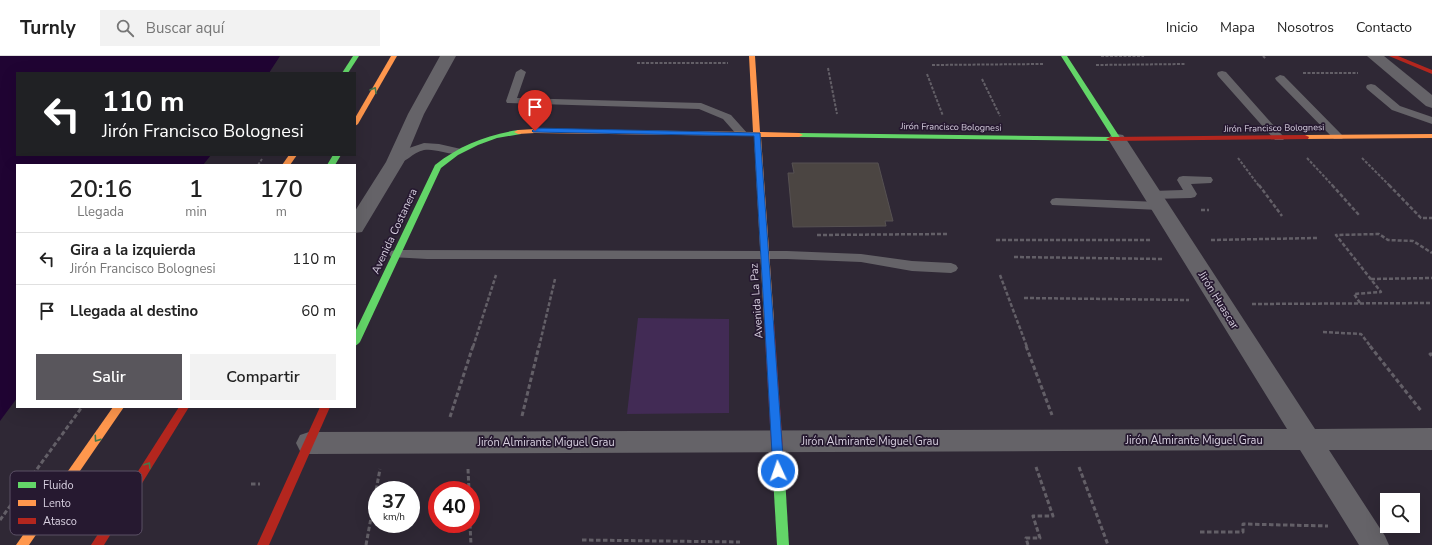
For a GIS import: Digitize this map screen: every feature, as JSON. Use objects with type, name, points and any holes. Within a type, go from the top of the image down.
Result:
[{"type":"main road","points":[[346,72],[356,56]]},
{"type":"main road","points":[[356,122],[394,56]]},
{"type":"main road","name":"Avenida La Paz","points":[[752,56],[783,545]]},
{"type":"main road","name":"Jirón Huascar","points":[[1064,56],[1117,139]]},
{"type":"main road","points":[[1392,56],[1432,72]]},
{"type":"main road","name":"Jirón Francisco Bolognesi","points":[[471,143],[496,135],[535,131],[1117,139],[1432,136]]},
{"type":"main road","name":"Avenida Costanera","points":[[356,340],[433,176],[446,159],[471,143]]},
{"type":"main road","points":[[74,471],[118,408]]},
{"type":"main road","points":[[142,474],[183,408]]},
{"type":"main road","points":[[263,545],[325,408]]},
{"type":"main road","points":[[22,545],[29,535]]},
{"type":"main road","points":[[97,545],[103,535]]},
{"type":"street","points":[[356,225],[395,162],[416,114],[448,56]]},
{"type":"street","points":[[1375,56],[1432,104]]},
{"type":"street","name":"Jirón Huascar","points":[[1117,139],[1375,545]]},
{"type":"street","name":"Jirón Almirante Miguel Grau","points":[[309,443],[1432,439]]},
{"type":"lane","points":[[521,72],[511,101],[701,106],[727,117],[742,134]]},
{"type":"lane","points":[[1222,74],[1280,138]]},
{"type":"lane","points":[[1280,78],[1338,137]]},
{"type":"lane","points":[[1371,88],[1396,108],[1432,121]]},
{"type":"lane","points":[[395,162],[415,148],[426,145],[457,151]]},
{"type":"lane","points":[[1056,202],[1156,200],[1191,194],[1183,180],[1207,180]]},
{"type":"lane","points":[[396,254],[765,255],[861,258],[912,266],[951,268]]},
{"type":"path","points":[[1101,56],[1144,56]]},
{"type":"path","points":[[637,64],[728,63]]},
{"type":"path","points":[[828,68],[837,115]]},
{"type":"path","points":[[1300,73],[1395,73]]},
{"type":"path","points":[[927,74],[946,122]]},
{"type":"path","points":[[982,79],[1002,122]]},
{"type":"path","points":[[1303,154],[1359,215]]},
{"type":"path","points":[[1358,154],[1421,218],[1432,218]]},
{"type":"path","points":[[1236,156],[1282,216]]},
{"type":"path","points":[[815,235],[947,234]]},
{"type":"path","points":[[1360,303],[1354,294],[1381,292],[1336,235],[1379,234],[1388,240],[1413,241],[1432,253]]},
{"type":"path","points":[[996,240],[1317,238]]},
{"type":"path","points":[[442,443],[502,255]]},
{"type":"path","points":[[1014,257],[1193,259]]},
{"type":"path","points":[[1000,275],[1108,545]]},
{"type":"path","points":[[1371,279],[1432,278]]},
{"type":"path","points":[[516,442],[555,279]]},
{"type":"path","points":[[1024,298],[1220,302],[1432,303]]},
{"type":"path","points":[[1323,332],[1361,334],[1422,413]]},
{"type":"path","points":[[36,471],[81,408]]},
{"type":"path","points":[[1027,441],[1053,516],[1033,516],[1040,538],[1026,538],[1028,545]]},
{"type":"path","points":[[366,545],[384,443]]},
{"type":"path","points":[[0,520],[10,506]]},
{"type":"path","points":[[1200,532],[1243,532],[1243,524],[1363,526]]},
{"type":"path","points":[[470,533],[471,545]]},
{"type":"path","points":[[582,540],[740,542]]},
{"type":"shaded area","points":[[0,56],[280,56],[270,72],[16,72],[16,156],[210,156],[204,164],[16,164],[16,399],[0,421]]},
{"type":"shaded area","points":[[638,318],[729,319],[729,413],[627,414]]},
{"type":"building","points":[[792,163],[878,163],[893,221],[885,221],[886,226],[793,227],[788,173],[794,173]]},
{"type":"traffic: fast","points":[[346,72],[356,56]]},
{"type":"traffic: fast","points":[[1064,56],[1117,139]]},
{"type":"traffic: fast","points":[[356,340],[438,167],[456,153],[475,143],[496,136],[518,132]]},
{"type":"traffic: fast","points":[[799,135],[1110,139]]},
{"type":"traffic: fast","points":[[332,164],[336,156]]},
{"type":"traffic: fast","points":[[779,477],[783,545]]},
{"type":"traffic: slow","points":[[356,122],[394,56]]},
{"type":"traffic: slow","points":[[752,56],[769,321]]},
{"type":"traffic: slow","points":[[518,132],[799,135]]},
{"type":"traffic: slow","points":[[1305,137],[1432,136]]},
{"type":"traffic: slow","points":[[287,164],[292,156]]},
{"type":"traffic: slow","points":[[74,471],[118,408]]},
{"type":"traffic: slow","points":[[22,545],[29,535]]},
{"type":"traffic: jam","points":[[1392,56],[1432,72]]},
{"type":"traffic: jam","points":[[1110,139],[1305,137]]},
{"type":"traffic: jam","points":[[769,321],[779,477]]},
{"type":"traffic: jam","points":[[142,474],[183,408]]},
{"type":"traffic: jam","points":[[263,545],[325,408]]},
{"type":"traffic: jam","points":[[97,545],[103,535]]},
{"type":"route","points":[[535,131],[758,134],[778,471]]}]
